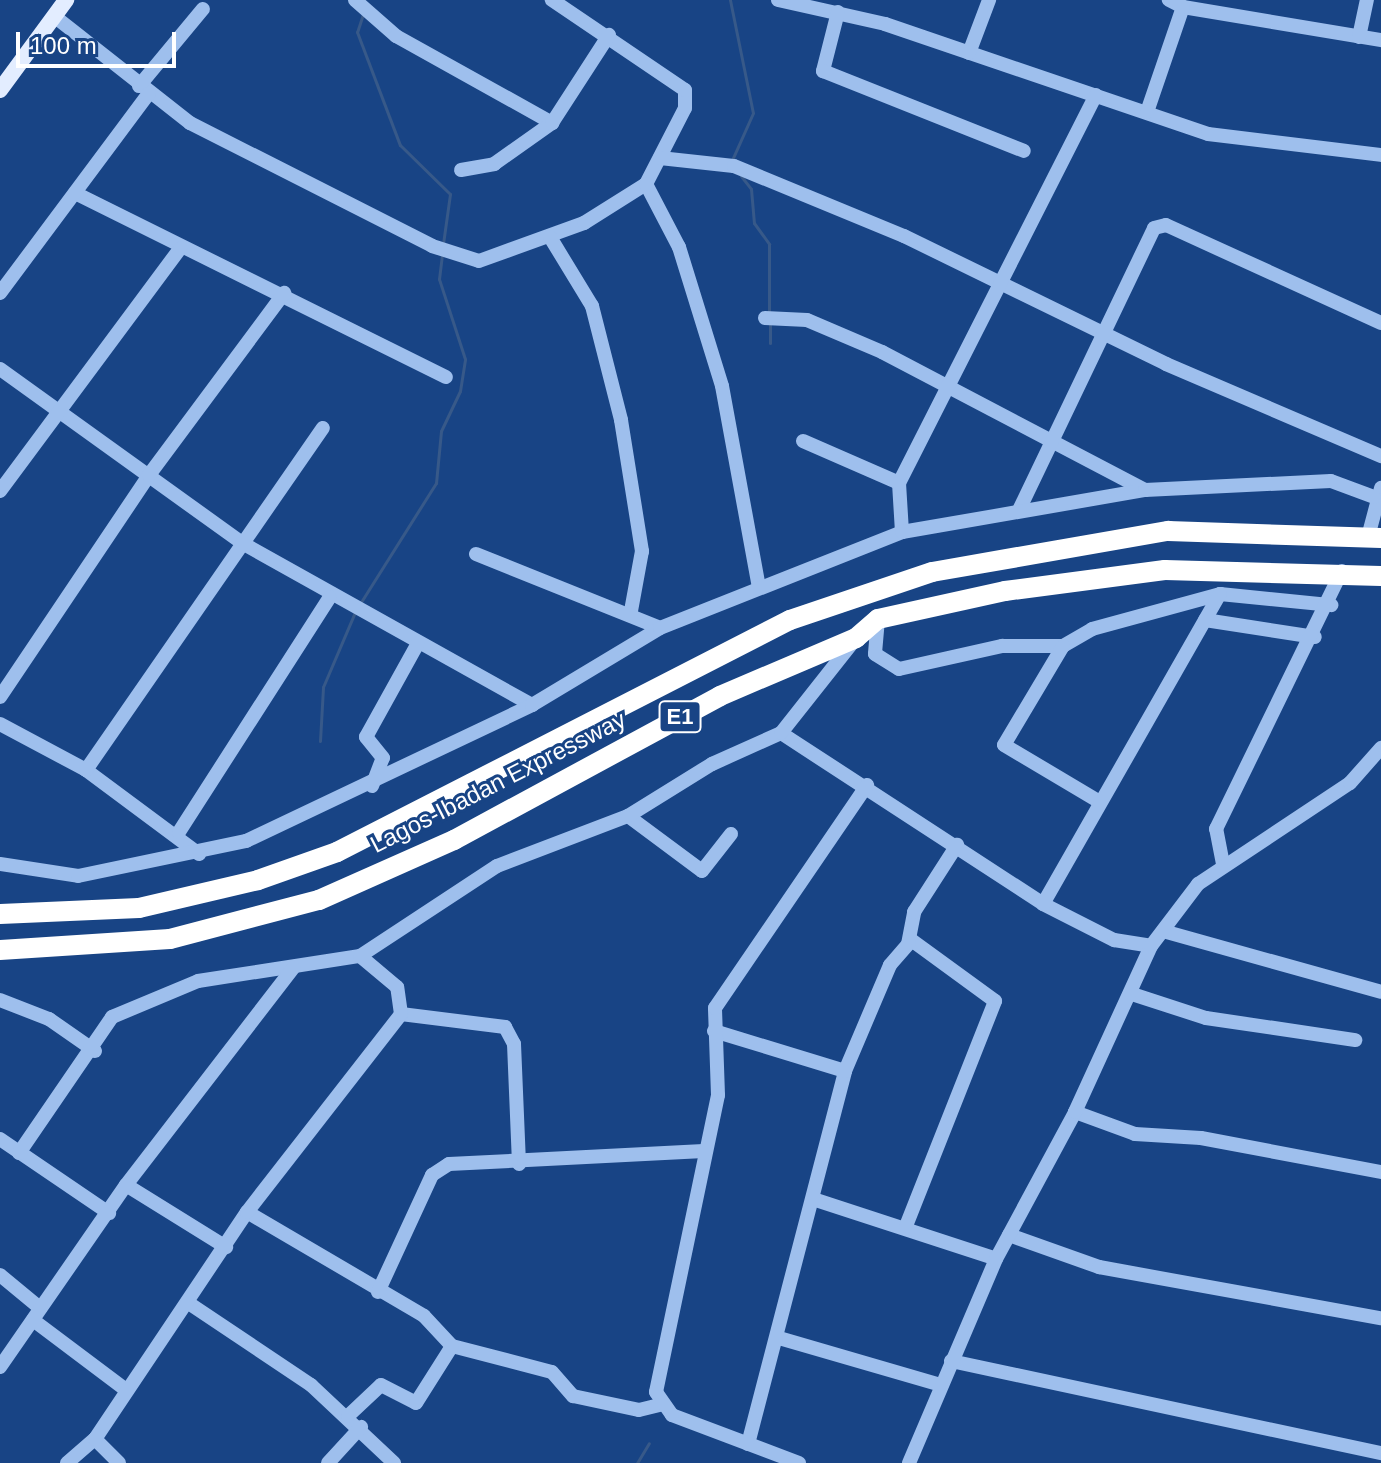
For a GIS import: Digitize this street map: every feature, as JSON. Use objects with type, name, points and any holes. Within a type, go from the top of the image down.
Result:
[{"type":"highway","name":"Lagos-Ibadan Expressway","points":[[0,914],[139,908],[337,852],[790,620],[932,572],[1168,531],[1374,538]]},
{"type":"highway","name":"Lagos-Ibadan Expressway","points":[[0,950],[170,939],[319,900],[454,840],[720,696],[856,638],[878,619],[1094,577],[1226,566],[1342,571],[1381,576]]},
{"type":"main road","points":[[0,90],[64,1]]},
{"type":"street","points":[[355,0],[396,36],[552,123]]},
{"type":"street","points":[[54,16],[190,123],[432,246],[479,261],[550,237],[646,184],[685,108],[685,90],[609,35],[552,0]]},
{"type":"street","points":[[778,0],[838,12],[1208,134],[1381,155]]},
{"type":"street","points":[[969,53],[989,0]]},
{"type":"street","points":[[1359,37],[1367,0]]},
{"type":"street","points":[[1147,112],[1176,4],[1381,40]]},
{"type":"street","points":[[0,293],[75,193],[144,89],[203,9]]},
{"type":"street","points":[[838,12],[823,71],[1024,151]]},
{"type":"street","points":[[461,170],[494,164],[552,123],[609,35]]},
{"type":"street","points":[[902,532],[899,483],[953,387],[1096,95]]},
{"type":"street","points":[[660,158],[734,166],[1002,283],[1106,334],[1381,456]]},
{"type":"street","points":[[646,184],[679,247],[722,386],[759,588]]},
{"type":"street","points":[[75,193],[180,249],[284,293],[446,377]]},
{"type":"street","points":[[1020,508],[1058,440],[1154,228],[1166,225],[1381,323]]},
{"type":"street","points":[[550,237],[592,306],[621,420],[642,551],[631,611]]},
{"type":"street","points":[[0,491],[180,249]]},
{"type":"street","points":[[0,697],[149,475],[284,293]]},
{"type":"street","points":[[765,318],[807,320],[953,387],[1058,440],[1145,490]]},
{"type":"street","points":[[0,369],[60,409],[242,543],[330,597],[375,615],[418,643],[532,705]]},
{"type":"street","points":[[86,770],[323,428]]},
{"type":"street","points":[[803,441],[899,483]]},
{"type":"street","points":[[0,864],[78,876],[199,854],[372,786],[532,705],[660,628],[902,532],[1020,508],[1145,490],[1331,481],[1378,492],[1374,538]]},
{"type":"street","points":[[476,554],[631,611],[660,628]]},
{"type":"street","points":[[1223,864],[1216,829],[1331,605],[1342,571]]},
{"type":"street","points":[[1100,802],[1004,745],[1063,646],[1092,629],[1220,594],[1331,605]]},
{"type":"street","points":[[1043,904],[1220,594]]},
{"type":"street","points":[[179,832],[330,597]]},
{"type":"street","points":[[878,619],[875,654],[889,670],[1002,646],[1063,646]]},
{"type":"street","points":[[1205,620],[1315,637]]},
{"type":"street","points":[[19,1153],[95,1051],[112,1017],[163,991],[360,956],[497,866],[628,816],[712,764],[781,733],[856,638]]},
{"type":"street","points":[[372,786],[383,758],[366,737],[418,643]]},
{"type":"street","points":[[0,724],[86,770],[179,832],[199,854]]},
{"type":"street","points":[[781,733],[867,785],[1043,904],[1114,940],[1151,946]]},
{"type":"street","points":[[909,1463],[996,1259],[1075,1112],[1132,994],[1151,946],[1223,864],[1350,783],[1381,748]]},
{"type":"street","points":[[659,1405],[665,1334],[718,1095],[715,1008],[736,971],[867,785]]},
{"type":"street","points":[[628,816],[702,871],[731,834]]},
{"type":"street","points":[[748,1444],[816,1200],[845,1071],[890,965],[910,939],[914,912],[957,845]]},
{"type":"street","points":[[1163,931],[1381,992]]},
{"type":"street","points":[[906,1226],[995,1001],[910,939]]},
{"type":"street","points":[[67,1463],[95,1439],[125,1389],[190,1304],[247,1212],[401,1014],[397,987],[360,956]]},
{"type":"street","points":[[0,1367],[126,1185],[293,968]]},
{"type":"street","points":[[1132,994],[1216,1020],[1355,1040]]},
{"type":"street","points":[[0,1000],[59,1025],[95,1051]]},
{"type":"street","points":[[401,1014],[505,1027],[514,1044],[519,1164]]},
{"type":"street","points":[[714,1031],[845,1071]]},
{"type":"street","points":[[1075,1112],[1135,1134],[1201,1138],[1381,1172]]},
{"type":"street","points":[[0,1139],[109,1213]]},
{"type":"street","points":[[378,1292],[432,1175],[464,1162],[519,1164],[704,1151]]},
{"type":"street","points":[[126,1185],[226,1247]]},
{"type":"street","points":[[816,1200],[906,1226],[996,1259]]},
{"type":"street","points":[[247,1212],[378,1292],[424,1316],[452,1346],[552,1372],[573,1396],[639,1410],[659,1405],[799,1463]]},
{"type":"street","points":[[1009,1235],[1099,1267],[1381,1318]]},
{"type":"street","points":[[0,1275],[37,1314],[125,1389]]},
{"type":"street","points":[[190,1304],[348,1416],[394,1463]]},
{"type":"street","points":[[779,1338],[941,1385]]},
{"type":"street","points":[[348,1416],[381,1385],[416,1403],[452,1346]]},
{"type":"street","points":[[951,1361],[1381,1453]]},
{"type":"street","points":[[328,1463],[361,1427]]},
{"type":"street","points":[[95,1439],[119,1463]]},
{"type":"waterway","points":[[730,0],[753,113],[732,160]]},
{"type":"waterway","points":[[363,14],[357,32],[400,145],[450,194],[443,244]]},
{"type":"waterway","points":[[741,176],[751,189],[754,223],[769,244],[769,315]]},
{"type":"waterway","points":[[361,602],[436,483],[441,431],[460,391],[465,359],[439,279],[442,256]]},
{"type":"waterway","points":[[770,323],[770,343]]},
{"type":"waterway","points":[[320,741],[323,687],[355,612]]},
{"type":"waterway","points":[[637,1463],[649,1443]]}]
